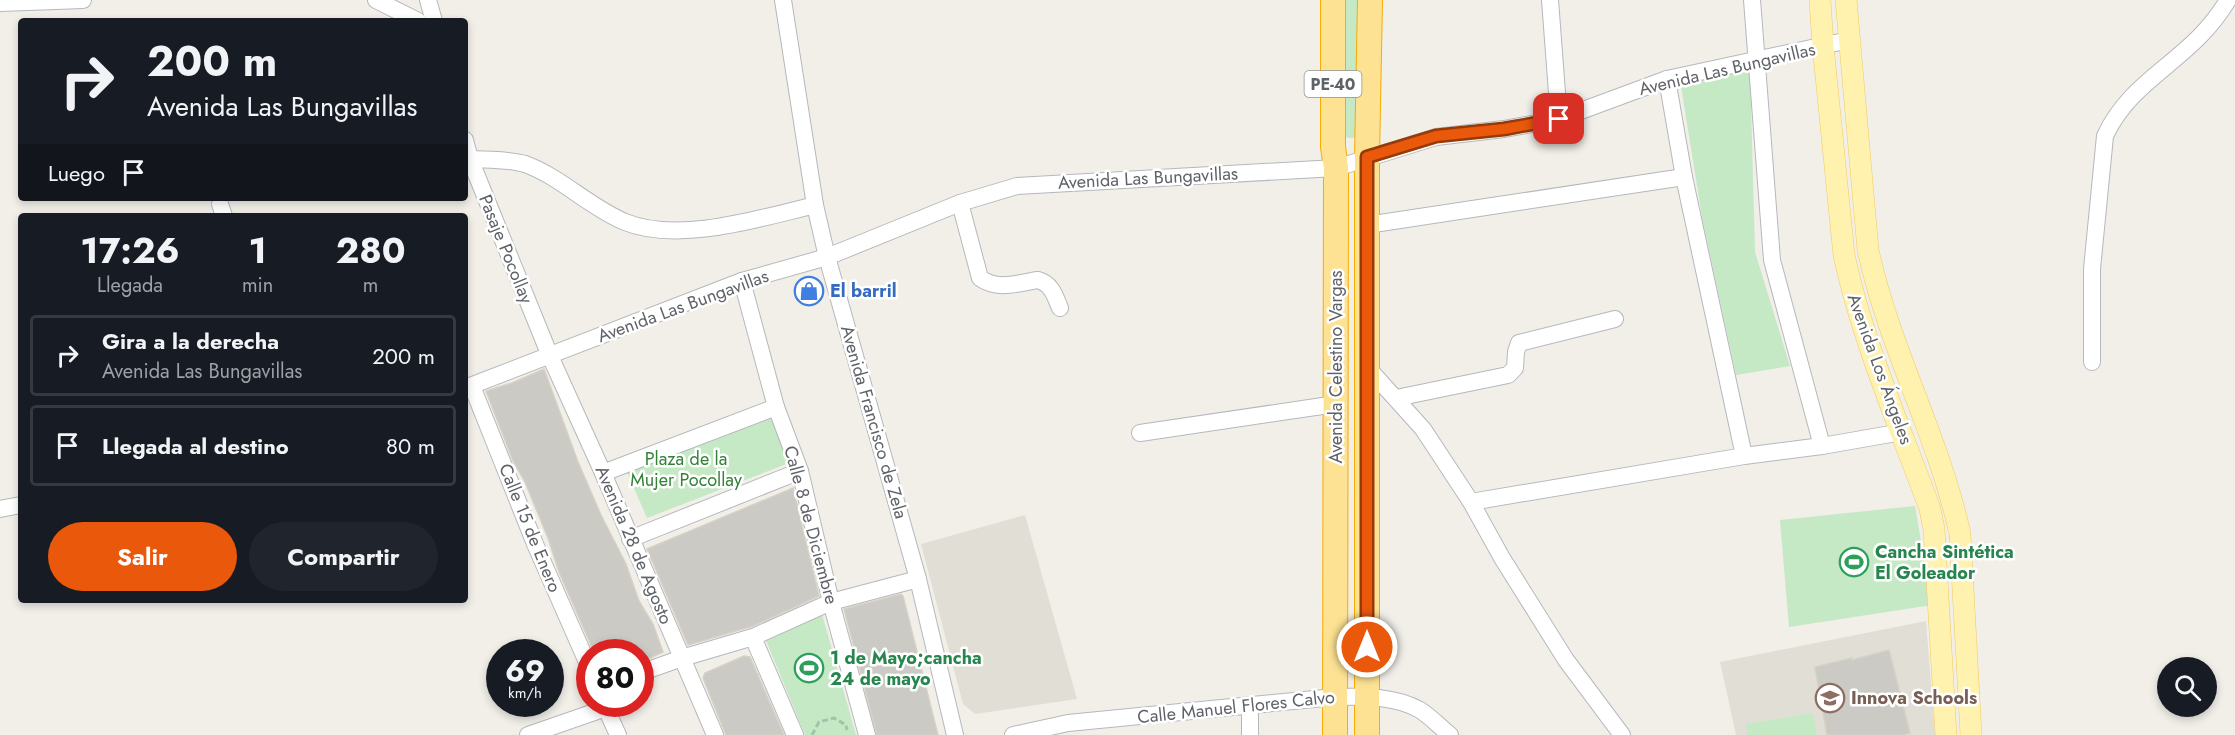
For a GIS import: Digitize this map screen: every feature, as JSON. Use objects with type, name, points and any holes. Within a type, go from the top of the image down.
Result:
[{"type":"highway","name":"Avenida Celestino Vargas","points":[[1333,0],[1333,147],[1336,168],[1335,735]]},
{"type":"highway","name":"Avenida Celestino Vargas","points":[[1367,735],[1367,157],[1370,0]]},
{"type":"highway","points":[[1336,329],[1367,327]]},
{"type":"main road","name":"Avenida Los Ángeles","points":[[1820,0],[1822,46],[1844,255],[1851,289],[1925,494],[1934,529],[1946,735]]},
{"type":"main road","name":"Avenida Los Ángeles","points":[[1846,0],[1868,250],[1876,286],[1947,487],[1960,534],[1971,735]]},
{"type":"main road","points":[[1925,494],[1947,487]]},
{"type":"street","points":[[0,3],[83,0]]},
{"type":"street","points":[[376,0],[412,18]]},
{"type":"street","points":[[428,0],[433,18]]},
{"type":"street","name":"Avenida Francisco de Zela","points":[[783,0],[815,205],[827,257],[918,579],[955,735]]},
{"type":"street","points":[[1551,0],[1559,119]]},
{"type":"street","points":[[1752,0],[1772,260],[1822,446]]},
{"type":"street","points":[[2092,362],[2092,269],[2105,136],[2112,121],[2149,79],[2199,38],[2228,0]]},
{"type":"street","name":"Avenida Las Bungavillas","points":[[468,387],[742,281],[827,257],[960,203],[1017,186],[1336,168],[1436,136],[1504,129],[1559,119],[1667,79],[1849,40]]},
{"type":"street","points":[[1667,79],[1684,177],[1743,456]]},
{"type":"street","name":"Pasaje Pocollay","points":[[468,151],[550,356]]},
{"type":"street","points":[[470,159],[503,160],[525,165],[626,222],[651,228],[685,230],[729,226],[815,205]]},
{"type":"street","points":[[1367,225],[1684,177]]},
{"type":"street","points":[[960,203],[980,278],[989,285],[997,286],[1038,280],[1044,282],[1051,288],[1060,308]]},
{"type":"street","name":"Calle 8 de Diciembre","points":[[742,281],[776,407],[800,471],[831,602],[867,735]]},
{"type":"street","points":[[1396,398],[1508,375],[1514,370],[1519,343],[1615,319]]},
{"type":"street","name":"Avenida 28 de Agosto","points":[[550,356],[603,473],[715,735]]},
{"type":"street","points":[[1367,367],[1423,429],[1471,502],[1502,558],[1566,660],[1622,735]]},
{"type":"street","name":"Calle 15 de Enero","points":[[468,387],[577,639]]},
{"type":"street","points":[[1140,433],[1336,404]]},
{"type":"street","points":[[603,473],[776,407]]},
{"type":"street","points":[[1471,502],[1743,456],[1822,446],[1902,432]]},
{"type":"street","points":[[630,539],[800,471]]},
{"type":"street","points":[[0,509],[18,506]]},
{"type":"street","points":[[654,668],[753,637],[831,602],[918,579]]},
{"type":"street","points":[[753,637],[795,735]]},
{"type":"street","name":"Calle Manuel Flores Calvo","points":[[1013,735],[1250,706],[1367,696],[1413,707],[1428,716],[1450,735]]},
{"type":"street","points":[[1250,706],[1250,735]]},
{"type":"street","points":[[528,735],[576,717]]},
{"type":"street","points":[[610,717],[618,735]]},
{"type":"path","points":[[812,735],[811,733],[819,722],[834,718],[846,725],[849,735]]},
{"type":"shaded area","points":[[1025,515],[1077,699],[975,714],[963,704],[921,544]]},
{"type":"shaded area","name":"Innova Schools","points":[[1926,621],[1935,735],[1736,735],[1720,662]]},
{"type":"green space","points":[[1340,0],[1361,0],[1359,135],[1352,138],[1341,133]]},
{"type":"green space","points":[[1750,69],[1755,252],[1790,366],[1736,375],[1702,217],[1681,86]]},
{"type":"green space","name":"Plaza de la Mujer Pocollay","points":[[771,403],[789,463],[647,518],[622,461]]},
{"type":"green space","name":"Cancha Sintética El Goleador","points":[[1915,506],[1932,605],[1789,627],[1780,520]]},
{"type":"green space","points":[[822,614],[856,735],[805,735],[765,638]]},
{"type":"green space","points":[[1813,713],[1817,735],[1748,735],[1746,724]]},
{"type":"building","points":[[544,369],[578,462],[626,564],[639,601],[653,624],[663,652],[654,656],[654,639],[588,639],[486,391]]},
{"type":"building","points":[[793,488],[819,596],[753,626],[688,645],[647,549]]},
{"type":"building","points":[[901,594],[938,735],[877,735],[844,609]]},
{"type":"building","points":[[1889,650],[1910,733],[1903,735],[1827,735],[1815,667]]},
{"type":"building","points":[[744,656],[750,657],[784,735],[726,735],[703,678],[705,673]]},
{"type":"place","name":"El barril","points":[[809,291]]},
{"type":"place","name":"Cancha Sintética El Goleador","points":[[1854,562]]},
{"type":"place","name":"1 de Mayo;cancha 24 de mayo","points":[[809,668]]},
{"type":"place","name":"Innova Schools","points":[[1830,698]]},
{"type":"route","points":[[1367,647],[1367,157],[1436,136],[1504,129],[1559,119]]}]
